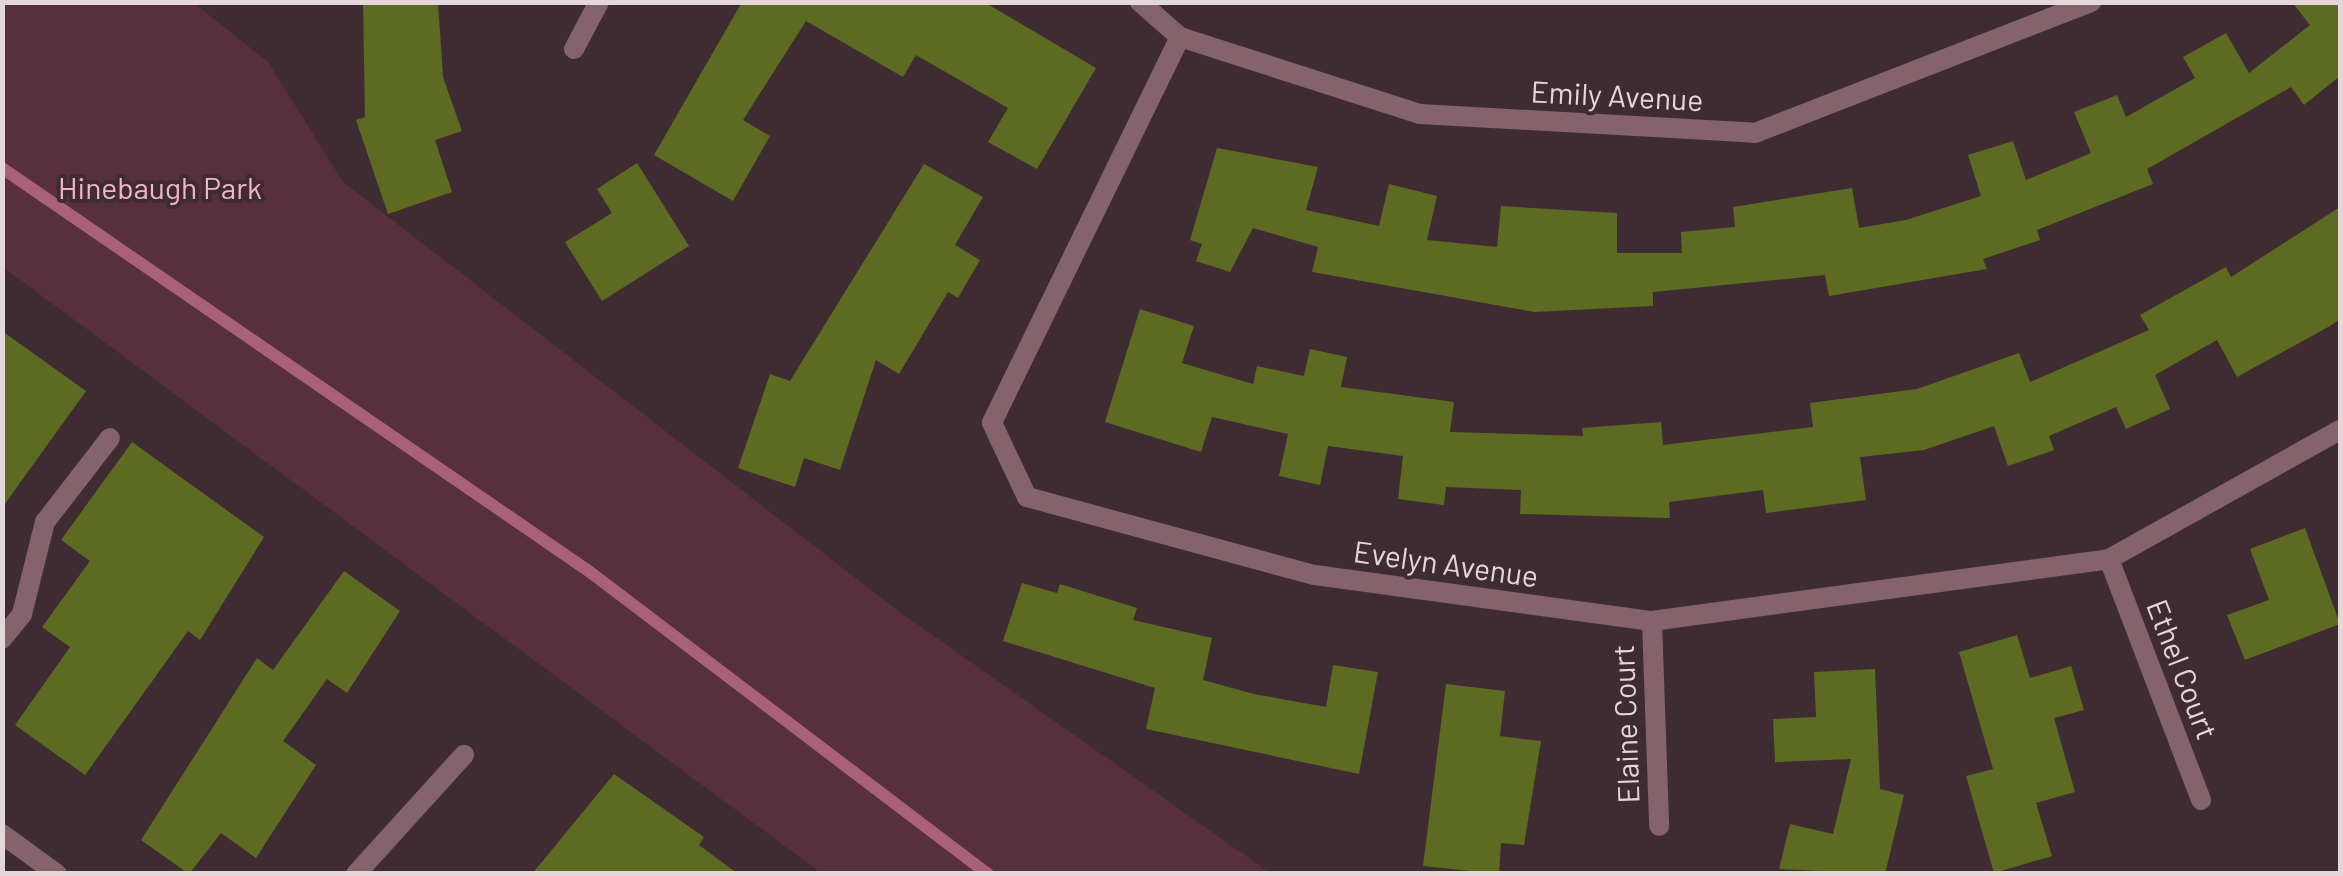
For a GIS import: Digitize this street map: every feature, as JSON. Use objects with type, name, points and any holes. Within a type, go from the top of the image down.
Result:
[{"type":"street","points":[[574,49],[599,2]]},
{"type":"street","name":"Emily Avenue","points":[[1140,2],[1180,37],[1420,114],[1755,133],[2091,2]]},
{"type":"street","name":"Evelyn Avenue","points":[[1180,37],[992,423],[1027,497],[1315,575],[1652,620],[2109,559],[2340,430]]},
{"type":"street","points":[[2,639],[22,614],[45,522],[110,438]]},
{"type":"street","name":"Ethel Court","points":[[2109,559],[2201,800]]},
{"type":"street","name":"Elaine Court","points":[[1652,620],[1658,826]]},
{"type":"street","points":[[356,874],[464,755]]},
{"type":"street","points":[[2,834],[57,874]]},
{"type":"green space","name":"Hinebaugh Park","points":[[2,3],[194,3],[268,62],[343,182],[897,610],[1270,873],[821,873],[3,267]]},
{"type":"building","points":[[363,2],[438,2],[443,77],[462,131],[435,140],[452,192],[388,214],[356,120],[365,117]]},
{"type":"building","points":[[742,2],[984,2],[1096,68],[1037,169],[988,142],[1008,108],[916,55],[903,77],[806,21],[743,120],[770,136],[733,201],[654,155]]},
{"type":"building","points":[[2292,2],[2340,2],[2340,76],[2304,105],[2291,87],[2147,169],[2153,184],[2037,230],[2040,240],[1983,259],[1987,269],[1829,296],[1825,275],[1653,292],[1653,306],[1534,312],[1312,272],[1318,247],[1253,228],[1230,272],[1196,261],[1202,244],[1190,240],[1217,148],[1318,167],[1306,210],[1379,226],[1389,184],[1437,196],[1427,240],[1497,247],[1501,206],[1617,213],[1617,253],[1682,253],[1681,232],[1735,227],[1733,207],[1852,188],[1859,228],[1906,220],[1981,196],[1968,155],[2013,141],[2026,180],[2091,153],[2074,112],[2117,95],[2126,117],[2195,78],[2183,57],[2226,33],[2249,73],[2310,25]]},
{"type":"building","points":[[637,163],[689,246],[602,301],[565,242],[612,213],[597,189]]},
{"type":"building","points":[[924,164],[983,197],[955,245],[980,260],[958,298],[948,292],[899,374],[876,360],[840,470],[804,458],[795,487],[738,468],[770,374],[790,381]]},
{"type":"building","points":[[2340,207],[2340,319],[2330,326],[2237,377],[2217,340],[2155,375],[2170,409],[2126,429],[2116,407],[2049,436],[2054,450],[2008,466],[1994,426],[1924,450],[1860,457],[1866,500],[1766,513],[1763,490],[1669,502],[1670,518],[1520,514],[1521,490],[1446,487],[1444,505],[1398,499],[1403,456],[1328,446],[1320,485],[1279,476],[1288,434],[1212,417],[1201,452],[1105,422],[1140,309],[1194,326],[1182,363],[1253,384],[1257,366],[1304,376],[1310,349],[1347,357],[1341,387],[1454,402],[1450,432],[1583,436],[1582,428],[1661,422],[1663,445],[1813,427],[1810,403],[1917,389],[2019,353],[2030,382],[2149,330],[2140,315],[2226,267],[2231,277]]},
{"type":"building","points":[[2,331],[86,391],[2,508]]},
{"type":"building","points":[[132,442],[264,537],[200,640],[188,631],[85,775],[15,725],[70,647],[42,627],[90,561],[61,540]]},
{"type":"building","points":[[2305,528],[2340,624],[2245,660],[2227,615],[2269,600],[2250,549]]},
{"type":"building","points":[[344,571],[400,611],[347,693],[327,679],[283,741],[316,765],[256,858],[221,833],[189,874],[141,840],[257,658],[273,670]]},
{"type":"building","points":[[1022,583],[1057,593],[1060,584],[1137,608],[1133,620],[1212,638],[1203,680],[1254,694],[1326,707],[1333,665],[1378,672],[1359,774],[1146,729],[1155,688],[1003,641]]},
{"type":"building","points":[[2017,635],[2030,678],[2071,666],[2084,710],[2054,718],[2075,792],[2036,803],[2052,856],[1994,873],[1966,776],[1993,769],[1959,652]]},
{"type":"building","points":[[1875,669],[1880,789],[1904,795],[1885,874],[1779,869],[1790,824],[1833,834],[1851,759],[1775,762],[1773,719],[1816,717],[1814,672]]},
{"type":"building","points":[[1446,684],[1505,691],[1500,736],[1541,741],[1524,845],[1501,843],[1499,874],[1423,866]]},
{"type":"building","points":[[614,774],[704,837],[699,845],[738,874],[532,874]]},
{"type":"waterway","points":[[2,168],[590,572],[988,874]]}]
